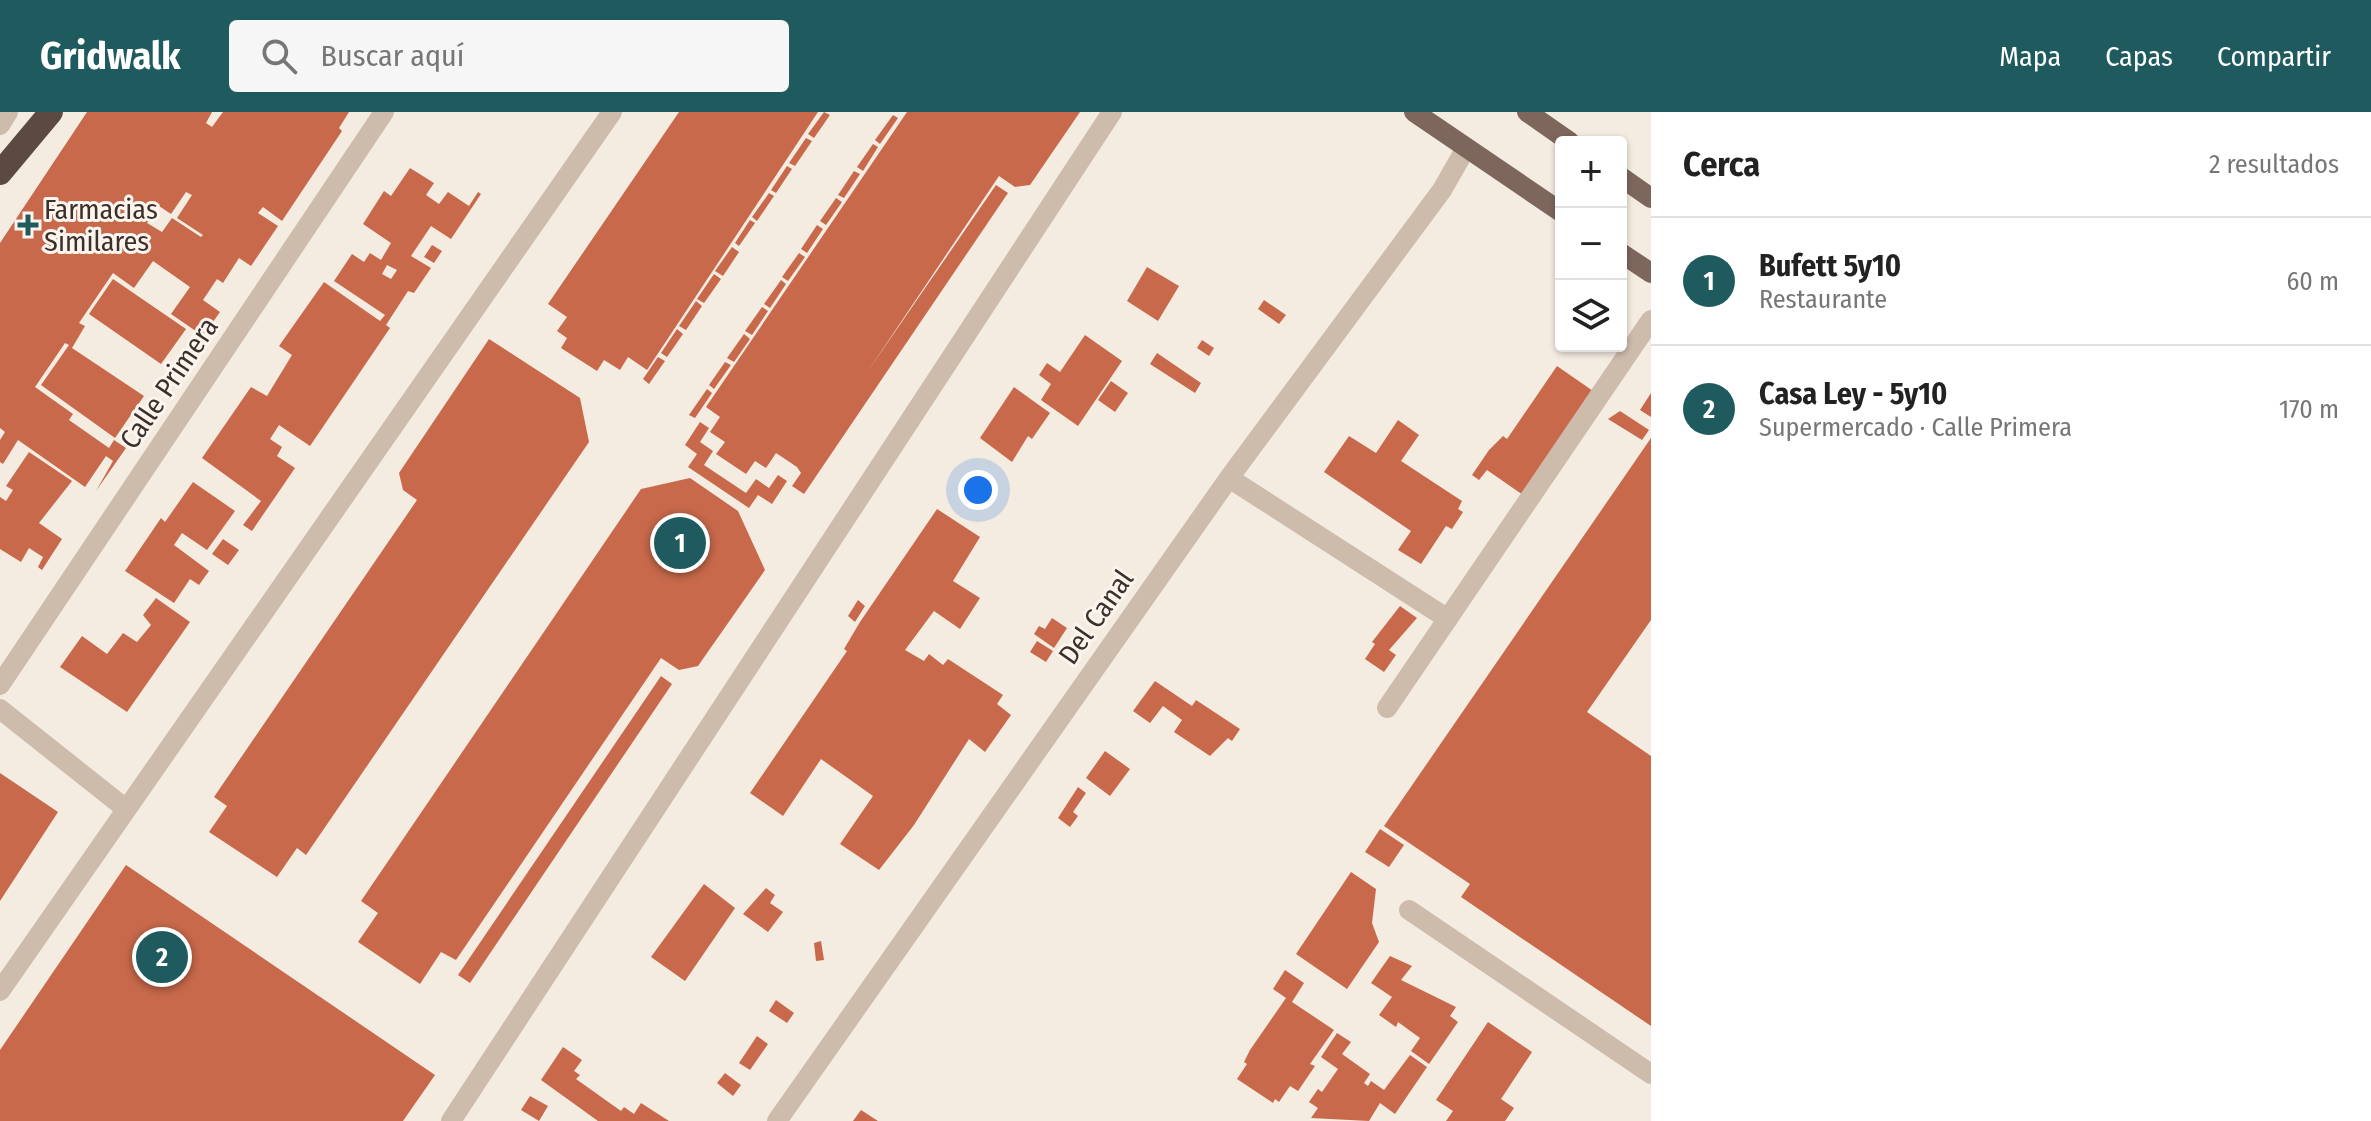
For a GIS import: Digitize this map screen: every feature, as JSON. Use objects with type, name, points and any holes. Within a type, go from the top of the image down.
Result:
[{"type":"highway","points":[[0,173],[51,112]]},
{"type":"main road","points":[[1414,112],[1555,208]]},
{"type":"main road","points":[[1527,112],[1561,136]]},
{"type":"main road","points":[[1627,181],[1651,198]]},
{"type":"main road","points":[[1627,257],[1651,273]]},
{"type":"street","points":[[0,125],[8,112]]},
{"type":"street","name":"Calle Primera","points":[[0,685],[384,112]]},
{"type":"street","points":[[0,991],[612,112]]},
{"type":"street","points":[[451,1121],[1112,112]]},
{"type":"street","name":"Del Canal","points":[[777,1121],[1229,478],[1442,190],[1466,148]]},
{"type":"street","points":[[1387,708],[1651,320]]},
{"type":"street","points":[[1229,478],[1448,619]]},
{"type":"street","points":[[0,709],[126,809]]},
{"type":"street","points":[[1409,910],[1651,1074]]},
{"type":"building","points":[[87,112],[212,112],[206,123],[212,127],[223,112],[349,112],[339,128],[342,131],[282,221],[263,207],[258,213],[278,226],[251,266],[239,258],[223,283],[217,279],[203,300],[220,312],[203,336],[171,314],[190,287],[153,261],[134,288],[113,273],[79,323],[85,326],[72,348],[144,396],[115,438],[41,385],[69,345],[65,343],[35,387],[73,414],[69,420],[109,448],[114,440],[126,448],[96,491],[113,461],[106,456],[85,487],[18,440],[3,464],[0,462],[0,440],[5,432],[0,428],[0,243]],"holes":[[[186,192],[192,195],[177,218],[203,235],[201,237],[172,218],[162,232],[147,223],[159,206],[171,214]]]},
{"type":"building","points":[[679,112],[818,112],[647,370],[628,357],[620,370],[604,360],[597,371],[561,348],[567,338],[557,331],[567,317],[548,304]]},
{"type":"building","points":[[824,112],[830,115],[814,138],[808,134]]},
{"type":"building","points":[[907,112],[1080,112],[1030,185],[1015,187],[999,176],[868,371],[996,185],[1008,193],[804,494],[792,486],[801,473],[797,467],[776,453],[766,468],[755,461],[746,474],[716,454],[725,442],[710,432],[720,417],[706,407]]},
{"type":"building","points":[[893,115],[898,118],[880,144],[875,140]]},
{"type":"building","points":[[806,138],[812,141],[795,166],[789,163]]},
{"type":"building","points":[[873,144],[878,147],[863,171],[857,167]]},
{"type":"building","points":[[787,166],[792,169],[776,193],[771,190]]},
{"type":"building","points":[[410,168],[434,183],[426,195],[439,204],[448,192],[469,206],[478,192],[481,194],[451,239],[431,226],[411,256],[431,268],[414,293],[408,291],[386,325],[390,328],[310,446],[279,425],[270,439],[282,447],[277,456],[295,468],[252,531],[243,525],[261,501],[202,458],[251,387],[267,396],[292,355],[279,346],[324,282],[380,321],[385,315],[334,281],[352,254],[364,262],[370,253],[381,260],[391,243],[363,224],[384,191],[391,196]],"holes":[[[387,265],[397,270],[391,279],[382,274]]]},
{"type":"building","points":[[854,171],[860,174],[844,198],[838,195]]},
{"type":"building","points":[[769,193],[774,196],[757,221],[752,217]]},
{"type":"building","points":[[836,198],[842,202],[826,225],[820,221]]},
{"type":"building","points":[[750,220],[755,223],[739,246],[735,243]]},
{"type":"building","points":[[817,225],[823,229],[807,253],[801,249]]},
{"type":"building","points":[[432,245],[442,251],[434,263],[424,257]]},
{"type":"building","points":[[732,247],[739,252],[723,276],[715,271]]},
{"type":"building","points":[[799,253],[805,257],[788,281],[782,277]]},
{"type":"building","points":[[1147,267],[1179,286],[1158,321],[1127,301]]},
{"type":"building","points":[[714,274],[721,279],[704,303],[697,299]]},
{"type":"building","points":[[113,279],[186,329],[161,364],[89,314]]},
{"type":"building","points":[[781,280],[786,284],[770,308],[764,304]]},
{"type":"building","points":[[1264,300],[1286,315],[1279,324],[1258,309]]},
{"type":"building","points":[[696,301],[702,306],[686,330],[679,326]]},
{"type":"building","points":[[762,307],[768,311],[752,335],[745,331]]},
{"type":"building","points":[[677,329],[683,334],[667,357],[661,353]]},
{"type":"building","points":[[744,334],[750,339],[734,362],[727,358]]},
{"type":"building","points":[[1085,335],[1122,361],[1078,426],[1041,400],[1051,384],[1039,375],[1047,363],[1060,372]]},
{"type":"building","points":[[489,339],[580,398],[589,442],[306,855],[297,848],[277,877],[209,832],[227,806],[214,797],[417,500],[403,490],[399,473]]},
{"type":"building","points":[[1202,340],[1214,348],[1209,356],[1197,348]]},
{"type":"building","points":[[1157,353],[1201,383],[1195,393],[1150,364]]},
{"type":"building","points":[[658,357],[665,361],[649,384],[643,379]]},
{"type":"building","points":[[725,362],[731,365],[714,389],[709,385]]},
{"type":"building","points":[[1557,366],[1593,391],[1523,495],[1487,470],[1479,480],[1472,475],[1489,450],[1503,436],[1507,439]]},
{"type":"building","points":[[1111,381],[1128,393],[1115,412],[1098,400]]},
{"type":"building","points":[[1014,387],[1050,413],[1032,439],[1028,436],[1012,462],[980,438]]},
{"type":"building","points":[[707,389],[712,393],[695,418],[689,415]]},
{"type":"building","points":[[1651,393],[1651,417],[1640,410]]},
{"type":"building","points":[[1620,411],[1649,430],[1642,440],[1608,419]]},
{"type":"building","points":[[1398,420],[1419,435],[1401,461],[1462,501],[1458,509],[1463,512],[1452,529],[1446,526],[1421,564],[1398,550],[1411,531],[1324,472],[1349,436],[1376,453]]},
{"type":"building","points":[[700,422],[709,428],[700,442],[713,451],[704,465],[746,493],[756,479],[769,488],[778,475],[787,481],[772,504],[758,495],[749,508],[688,467],[697,454],[685,445]]},
{"type":"building","points":[[1651,438],[1651,620],[1587,712],[1651,756],[1651,1026],[1461,897],[1470,884],[1384,826]]},
{"type":"building","points":[[29,452],[72,481],[39,523],[62,539],[42,570],[38,567],[43,557],[29,548],[21,562],[0,549],[0,497],[6,501],[13,490],[6,486]]},
{"type":"building","points":[[690,478],[738,511],[765,570],[698,666],[679,670],[661,658],[456,960],[441,952],[420,984],[358,942],[378,913],[361,901],[641,489]]},
{"type":"building","points":[[193,482],[235,511],[207,550],[182,533],[174,545],[209,571],[199,585],[190,579],[174,603],[125,571],[161,518],[165,522]]},
{"type":"building","points":[[937,509],[980,537],[953,581],[980,598],[960,629],[934,611],[905,650],[924,661],[929,654],[943,665],[948,659],[1003,695],[997,704],[1011,715],[985,752],[969,739],[914,825],[879,870],[840,844],[873,796],[821,759],[783,816],[750,793],[847,651],[844,649],[860,622]]},
{"type":"building","points":[[223,539],[239,550],[228,565],[212,554]]},
{"type":"building","points":[[156,598],[190,622],[127,712],[60,667],[82,636],[107,654],[123,633],[137,642],[151,625],[143,615]]},
{"type":"building","points":[[858,600],[865,606],[855,622],[848,616]]},
{"type":"building","points":[[1400,606],[1417,618],[1389,650],[1396,655],[1384,672],[1365,659],[1375,644],[1372,642]]},
{"type":"building","points":[[1052,618],[1067,628],[1054,648],[1034,634],[1039,626],[1045,629]]},
{"type":"building","points":[[1037,641],[1053,651],[1046,662],[1030,652]]},
{"type":"building","points":[[661,676],[672,684],[470,983],[458,975]]},
{"type":"building","points":[[1155,681],[1192,706],[1196,700],[1240,729],[1232,741],[1228,738],[1210,756],[1174,732],[1182,720],[1163,706],[1150,723],[1133,711]]},
{"type":"building","points":[[1105,751],[1130,769],[1110,796],[1086,778]]},
{"type":"building","points":[[0,773],[58,812],[0,901]]},
{"type":"building","points":[[1078,787],[1086,793],[1073,812],[1078,816],[1070,827],[1058,818]]},
{"type":"building","points":[[1380,829],[1404,845],[1389,867],[1365,852]]},
{"type":"building","points":[[126,865],[435,1075],[403,1121],[0,1121],[0,1050]]},
{"type":"building","points":[[1351,872],[1376,889],[1372,923],[1379,942],[1347,989],[1296,954]]},
{"type":"building","points":[[704,884],[735,908],[685,981],[651,957]]},
{"type":"building","points":[[766,888],[775,895],[770,903],[783,912],[768,932],[743,914]]},
{"type":"building","points":[[821,941],[824,960],[816,961],[814,943]]},
{"type":"building","points":[[1390,956],[1412,966],[1401,980],[1456,1007],[1450,1016],[1458,1022],[1429,1064],[1411,1051],[1420,1038],[1398,1022],[1396,1027],[1379,1015],[1392,997],[1371,983]]},
{"type":"building","points":[[1285,970],[1304,983],[1292,1002],[1334,1030],[1310,1064],[1315,1066],[1298,1091],[1290,1086],[1279,1102],[1275,1099],[1273,1103],[1237,1079],[1247,1064],[1244,1062],[1250,1050],[1286,998],[1273,989]]},
{"type":"building","points":[[776,1000],[794,1013],[787,1023],[769,1011]]},
{"type":"building","points":[[1488,1022],[1532,1052],[1501,1099],[1514,1108],[1505,1121],[1446,1121],[1453,1111],[1436,1100]]},
{"type":"building","points":[[1337,1033],[1351,1042],[1342,1054],[1370,1074],[1364,1083],[1368,1086],[1371,1081],[1384,1090],[1410,1055],[1427,1067],[1395,1114],[1380,1103],[1369,1121],[1311,1118],[1318,1108],[1309,1102],[1318,1089],[1322,1092],[1338,1069],[1321,1057]]},
{"type":"building","points":[[757,1036],[768,1044],[750,1070],[739,1063]]},
{"type":"building","points":[[563,1047],[582,1060],[574,1071],[580,1075],[576,1079],[621,1111],[624,1107],[634,1114],[641,1103],[669,1121],[598,1121],[541,1080]]},
{"type":"building","points":[[725,1073],[741,1085],[733,1096],[717,1083]]},
{"type":"building","points":[[530,1096],[548,1106],[539,1121],[521,1110]]},
{"type":"building","points":[[861,1110],[878,1121],[853,1121]]},
{"type":"place","name":"Farmacias Similares","points":[[28,225]]},
{"type":"place","name":"Bufett 5y10","points":[[680,543]]},
{"type":"place","name":"Casa Ley - 5y10","points":[[162,957]]}]
